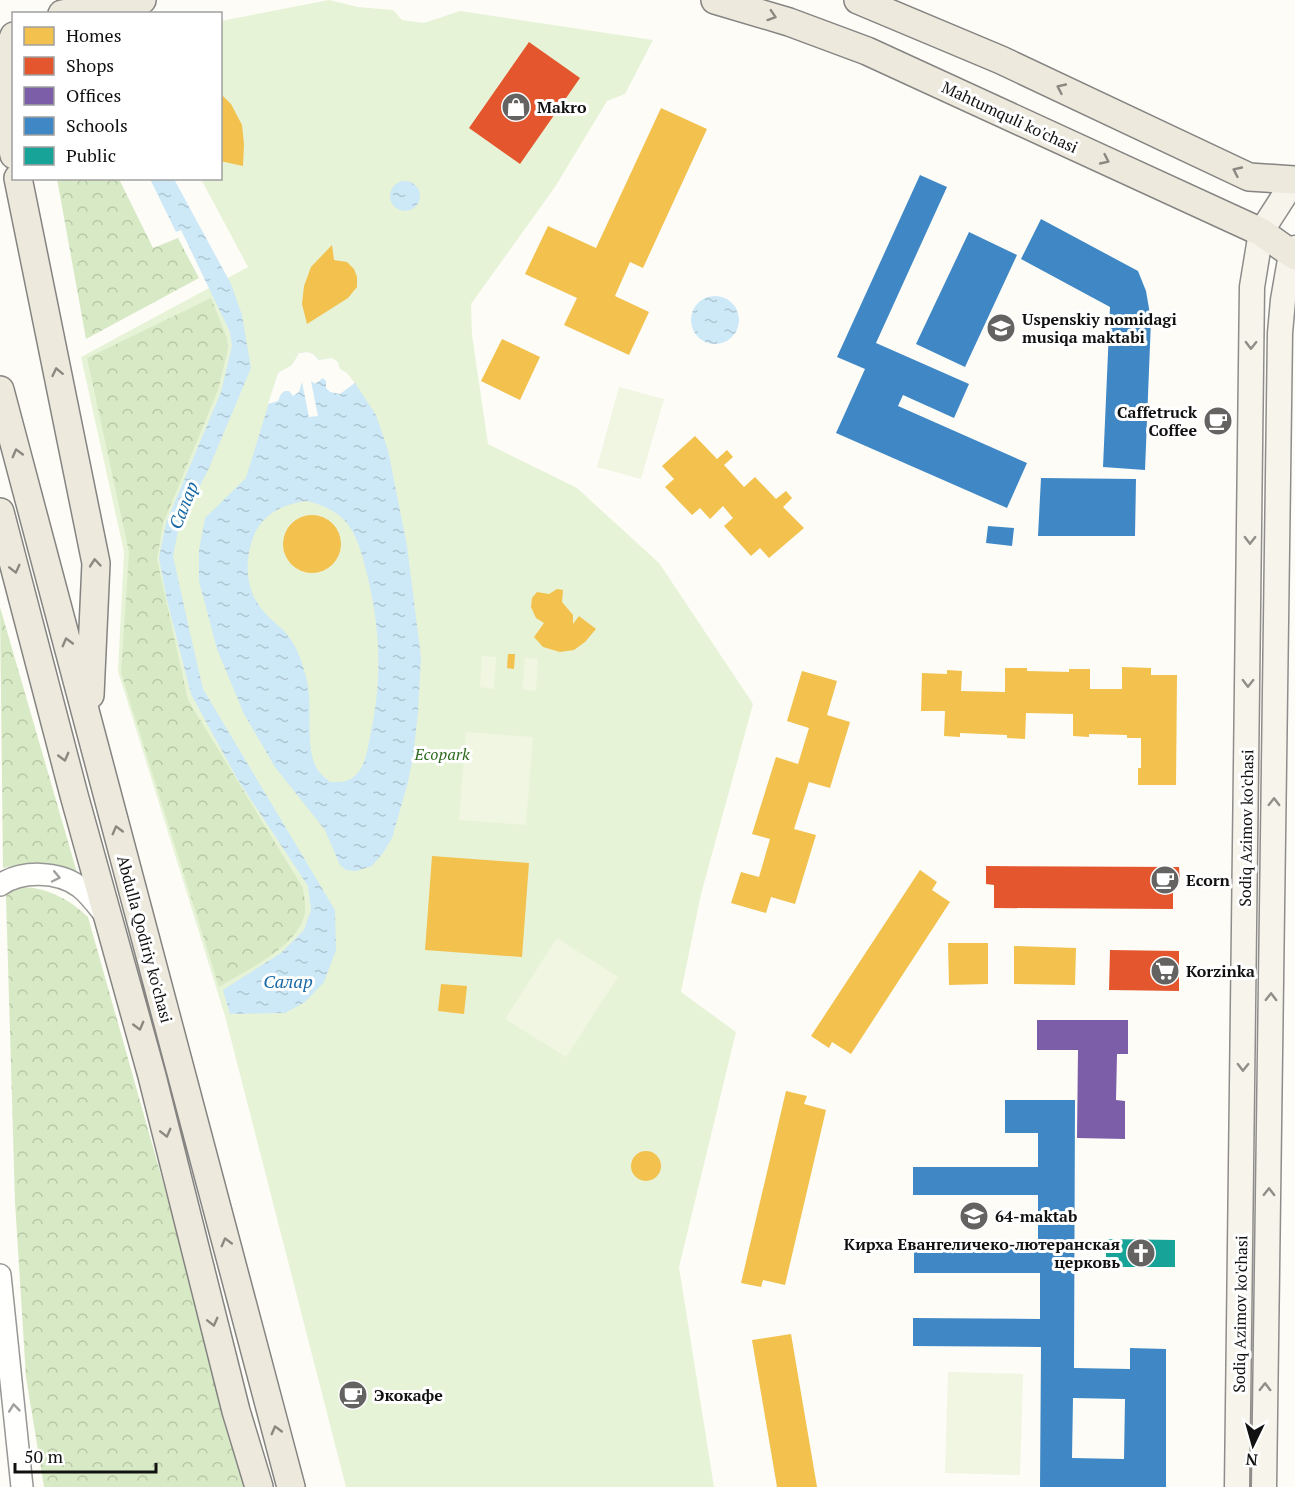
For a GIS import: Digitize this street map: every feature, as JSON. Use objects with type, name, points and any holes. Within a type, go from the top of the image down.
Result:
[{"type":"main road","points":[[73,12],[142,0]]},
{"type":"main road","name":"Mahtumquli ko'chasi","points":[[715,0],[789,22],[867,51],[1261,232],[1294,253]]},
{"type":"main road","points":[[858,0],[1001,60],[1249,177],[1295,180]]},
{"type":"main road","points":[[12,40],[4,56],[1,75],[2,95],[12,145]]},
{"type":"main road","points":[[18,180],[96,563],[89,683],[94,747]]},
{"type":"main road","name":"Sodiq Azimov ko'chasi","points":[[1237,1487],[1252,287],[1261,232],[1295,180]]},
{"type":"main road","name":"Sodiq Azimov ko'chasi","points":[[1264,1487],[1280,333],[1283,300],[1294,253]]},
{"type":"main road","name":"Abdulla Qodiriy ko'chasi","points":[[0,390],[291,1487]]},
{"type":"main road","name":"Abdulla Qodiriy ko'chasi","points":[[0,512],[74,795],[152,1076],[236,1411],[259,1487]]},
{"type":"street","points":[[0,885],[30,875],[61,877],[79,886],[90,895],[110,921]]},
{"type":"street","points":[[0,1275],[22,1487]]},
{"type":"green space","name":"Ecopark","points":[[329,0],[358,7],[393,10],[402,20],[424,23],[460,11],[653,40],[625,94],[607,101],[555,187],[471,304],[472,335],[488,444],[577,488],[659,563],[753,704],[701,894],[681,992],[736,1032],[679,1267],[714,1487],[346,1487],[225,1016],[118,671],[124,552],[81,357],[248,267],[202,180],[222,180],[222,21]]},
{"type":"green space","points":[[57,180],[119,180],[153,248],[178,238],[199,278],[86,339]]},
{"type":"green space","points":[[211,298],[227,338],[228,349],[218,390],[163,524],[157,559],[188,700],[303,888],[305,906],[301,924],[283,946],[257,965],[219,987],[121,673],[129,552],[87,358]]},
{"type":"green space","points":[[619,387],[664,399],[641,479],[597,467]]},
{"type":"green space","points":[[0,607],[80,883],[33,867],[3,868]]},
{"type":"green space","points":[[482,656],[496,657],[494,689],[480,687]]},
{"type":"green space","points":[[525,658],[538,659],[536,691],[522,689]]},
{"type":"green space","points":[[466,732],[533,737],[526,825],[459,820]]},
{"type":"green space","points":[[22,887],[58,896],[88,917],[249,1487],[44,1487],[26,1377],[15,1202],[6,896],[10,891]]},
{"type":"green space","points":[[557,938],[618,977],[566,1057],[505,1019]]},
{"type":"green space","points":[[948,1372],[1023,1374],[1020,1475],[945,1473]]},
{"type":"water","name":"Салар","points":[[150,180],[175,180],[231,284],[242,315],[251,368],[209,468],[179,526],[173,556],[203,689],[335,910],[336,950],[324,982],[305,1002],[285,1013],[230,1014],[223,990],[281,953],[304,930],[311,910],[308,886],[238,780],[191,694],[167,600],[159,558],[166,523],[221,392],[232,346],[230,332],[181,230],[176,232]]},
{"type":"water","points":[[405,181],[416,185],[420,196],[416,207],[405,211],[394,207],[390,196],[394,185]]},
{"type":"water","points":[[710,296],[720,296],[735,306],[739,320],[738,329],[729,340],[720,344],[710,344],[695,334],[691,325],[691,315],[701,300]]},
{"type":"water","points":[[307,352],[320,360],[332,358],[338,362],[340,369],[355,383],[376,415],[388,450],[407,546],[421,657],[413,758],[392,838],[372,866],[356,871],[346,870],[340,865],[325,830],[275,767],[244,714],[217,649],[199,581],[199,550],[205,518],[246,478],[278,373],[292,365],[299,353]],"holes":[[[307,501],[325,507],[341,517],[356,538],[368,578],[378,638],[377,696],[366,754],[363,765],[356,775],[350,780],[341,782],[330,782],[315,765],[310,743],[309,694],[301,661],[287,634],[259,606],[248,576],[251,543],[259,526],[276,510]]]},
{"type":"pier","points":[[307,352],[319,360],[332,358],[355,383],[340,394],[330,392],[323,378],[315,384],[311,381],[318,416],[309,417],[302,382],[299,392],[293,396],[289,391],[285,391],[278,401],[268,404],[278,373],[292,365],[299,353]]},
{"type":"building: Homes","points":[[222,95],[231,104],[242,125],[243,166],[222,161]]},
{"type":"building: Homes","points":[[661,108],[707,129],[643,268],[630,262],[615,296],[649,312],[629,355],[564,325],[577,298],[525,274],[548,226],[596,248]]},
{"type":"building: Homes","points":[[332,245],[334,260],[347,262],[354,269],[357,287],[348,298],[307,324],[302,304],[304,286],[311,267]]},
{"type":"building: Homes","points":[[502,339],[540,357],[520,400],[481,381]]},
{"type":"building: Homes","points":[[695,436],[717,459],[727,450],[733,457],[724,465],[744,487],[755,477],[776,499],[786,491],[792,498],[783,507],[804,528],[769,558],[760,548],[751,556],[724,526],[733,518],[723,506],[710,519],[700,508],[692,515],[665,487],[674,479],[662,466]]},
{"type":"building: Homes","points":[[312,515],[323,517],[336,528],[341,544],[339,555],[328,568],[312,573],[301,571],[288,560],[283,544],[285,533],[296,520]]},
{"type":"building: Homes","points":[[557,589],[563,590],[562,602],[573,615],[573,624],[579,616],[596,629],[585,642],[574,650],[560,652],[543,647],[534,637],[544,623],[536,618],[531,607],[532,598],[537,592],[549,594]]},
{"type":"building: Homes","points":[[508,654],[515,654],[514,669],[507,668]]},
{"type":"building: Homes","points":[[1122,667],[1151,668],[1151,675],[1177,675],[1176,785],[1138,785],[1138,768],[1141,768],[1141,738],[1127,738],[1127,735],[1073,736],[1073,714],[1026,713],[1025,739],[1007,738],[1007,735],[960,733],[960,737],[944,736],[945,711],[921,711],[922,673],[947,674],[947,670],[962,671],[961,691],[1005,692],[1005,668],[1069,672],[1069,669],[1090,669],[1090,689],[1122,689]]},
{"type":"building: Homes","points":[[802,671],[837,681],[827,715],[850,722],[830,788],[809,782],[794,829],[816,835],[795,904],[771,897],[766,913],[731,903],[741,872],[759,877],[770,839],[752,834],[776,757],[798,764],[809,728],[787,721]]},
{"type":"building: Homes","points":[[432,856],[529,863],[522,957],[425,950]]},
{"type":"building: Homes","points":[[920,870],[937,882],[932,890],[950,902],[851,1054],[832,1042],[829,1048],[811,1036]]},
{"type":"building: Homes","points":[[948,943],[988,943],[988,984],[949,985]]},
{"type":"building: Homes","points":[[1014,946],[1076,948],[1075,985],[1014,984]]},
{"type":"building: Homes","points":[[441,984],[467,986],[464,1014],[438,1011]]},
{"type":"building: Homes","points":[[786,1091],[807,1096],[804,1104],[826,1110],[785,1285],[763,1280],[761,1287],[741,1283]]},
{"type":"building: Homes","points":[[646,1151],[657,1155],[661,1166],[657,1177],[646,1181],[635,1177],[631,1166],[635,1155]]},
{"type":"building: Homes","points":[[791,1334],[817,1487],[777,1487],[752,1340]]},
{"type":"building: Shops","points":[[529,42],[580,78],[520,164],[469,128]]},
{"type":"building: Shops","points":[[986,866],[1179,867],[1180,882],[1173,882],[1173,909],[994,908],[994,885],[986,884]]},
{"type":"building: Shops","points":[[1110,950],[1179,951],[1179,991],[1109,990]]},
{"type":"building: Shops","name":"Экокафе","points":[[353,1381],[363,1385],[367,1395],[363,1405],[353,1409],[343,1405],[339,1395],[343,1385]]},
{"type":"building: Offices","points":[[1037,1020],[1128,1020],[1128,1054],[1117,1054],[1116,1100],[1125,1101],[1125,1139],[1077,1138],[1078,1050],[1037,1050]]},
{"type":"building: Schools","points":[[920,175],[947,187],[876,343],[969,384],[954,418],[903,395],[898,406],[1027,463],[1007,508],[836,433],[865,369],[837,357]]},
{"type":"building: Schools","points":[[1041,219],[1138,271],[1146,291],[1151,320],[1145,470],[1103,467],[1110,307],[1021,259]]},
{"type":"building: Schools","points":[[969,232],[1017,255],[965,367],[916,344]]},
{"type":"building: Schools","points":[[1041,478],[1136,479],[1135,536],[1038,536]]},
{"type":"building: Schools","points":[[988,526],[1014,528],[1012,546],[986,543]]},
{"type":"building: Schools","points":[[1005,1100],[1075,1100],[1074,1368],[1130,1369],[1130,1348],[1166,1349],[1166,1487],[1040,1487],[1041,1347],[913,1346],[913,1318],[1040,1319],[1040,1273],[914,1273],[914,1243],[1038,1243],[1038,1195],[913,1195],[913,1167],[1038,1167],[1038,1133],[1005,1133]],"holes":[[[1073,1398],[1125,1399],[1124,1459],[1072,1458]]]},
{"type":"building: Public","name":"Кирха Евангеличеко-лютеранская церковь","points":[[1106,1239],[1175,1240],[1175,1267],[1106,1267]]},
{"type":"place","name":"Makro","points":[[516,107]]},
{"type":"place","name":"Uspenskiy nomidagi musiqa maktabi","points":[[1001,328]]},
{"type":"place","name":"Caffetruck Coffee","points":[[1218,421]]},
{"type":"place","name":"Ecorn","points":[[1165,880]]},
{"type":"place","name":"Korzinka","points":[[1165,971]]},
{"type":"place","name":"64-maktab","points":[[974,1216]]},
{"type":"place","name":"Кирха Евангеличеко-лютеранская церковь","points":[[1141,1253]]},
{"type":"place","name":"Экокафе","points":[[353,1395]]}]
